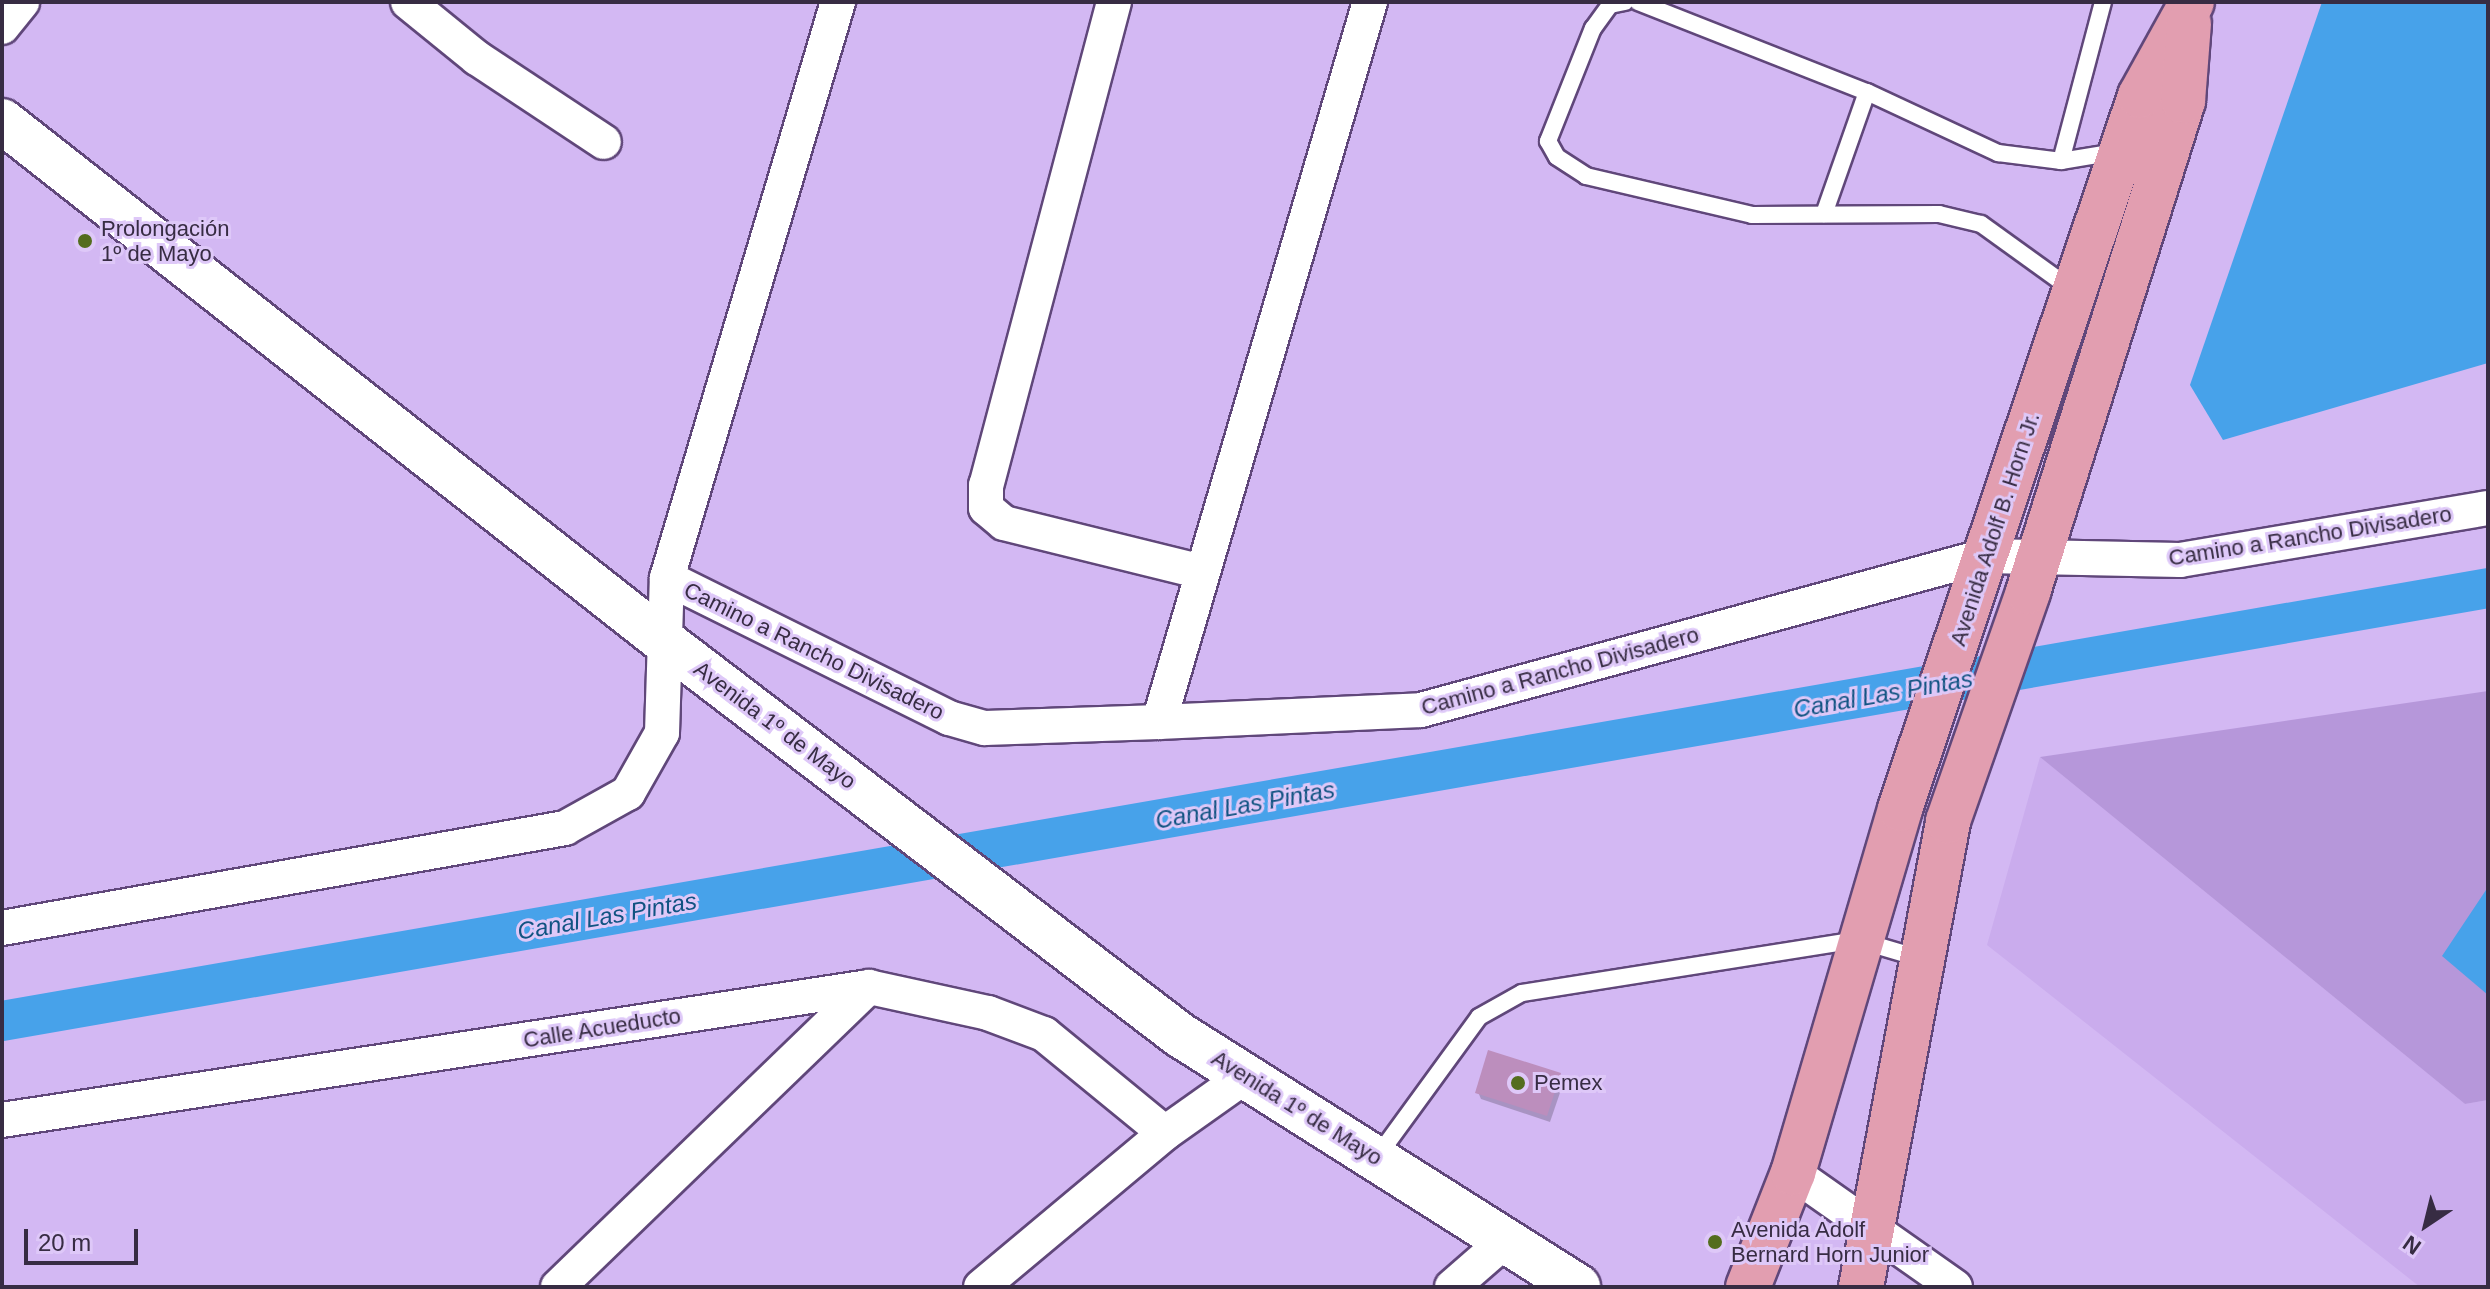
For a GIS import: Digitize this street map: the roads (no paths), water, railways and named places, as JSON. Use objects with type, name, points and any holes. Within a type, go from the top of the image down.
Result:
[{"type":"main road","name":"Avenida Adolf B. Horn Jr.","points":[[1748,1287],[1793,1173],[1858,940],[2140,96],[2191,5]]},
{"type":"main road","name":"Avenida Adolf B. Horn Jr.","points":[[1861,1287],[1948,821],[2032,575],[2183,101],[2191,5]]},
{"type":"main road","name":"Avenida 1º de Mayo","points":[[2,121],[665,642],[1180,1035],[1507,1239],[1578,1287]]},
{"type":"street","points":[[2,27],[22,2]]},
{"type":"street","points":[[408,2],[477,58],[604,142]]},
{"type":"street","points":[[667,578],[838,2]]},
{"type":"street","points":[[1114,2],[986,485],[986,508],[1004,523],[1202,572]]},
{"type":"street","points":[[1159,722],[1370,2]]},
{"type":"street","name":"Camino a Rancho Divisadero","points":[[665,642],[667,578],[949,718],[985,728],[1421,710],[1980,572],[2032,575],[2180,560],[2488,508]]},
{"type":"street","points":[[2,928],[565,828],[628,793],[662,733],[665,642]]},
{"type":"street","points":[[558,1287],[869,987]]},
{"type":"street","name":"Calle Acueducto","points":[[2,1120],[869,987],[988,1013],[1044,1034],[1165,1133]]},
{"type":"street","points":[[981,1287],[1165,1133],[1247,1075]]},
{"type":"street","points":[[1793,1173],[1955,1287]]},
{"type":"street","points":[[1452,1287],[1507,1239]]},
{"type":"lane","points":[[1625,2],[1610,5],[1593,28],[1548,141],[1557,157],[1586,176],[1700,206],[1752,215],[1939,214],[1981,224],[2074,291]]},
{"type":"lane","points":[[1638,2],[1867,92],[1998,153],[2061,161],[2122,151]]},
{"type":"lane","points":[[2061,161],[2103,2]]},
{"type":"lane","points":[[1824,214],[1867,92]]},
{"type":"lane","points":[[1376,1158],[1479,1017],[1522,993],[1858,940],[1922,959]]},
{"type":"water","points":[[2322,2],[2488,2],[2488,363],[2223,440],[2190,385]]},
{"type":"water","points":[[2488,887],[2488,995],[2442,956]]},
{"type":"waterway","name":"Canal Las Pintas","points":[[2,1021],[2488,588]]},
{"type":"place","name":"Prolongación 1º de Mayo","points":[[85,241]]},
{"type":"place","name":"Pemex","points":[[1518,1083]]},
{"type":"place","name":"Avenida Adolf Bernard Horn Junior","points":[[1715,1242]]}]
